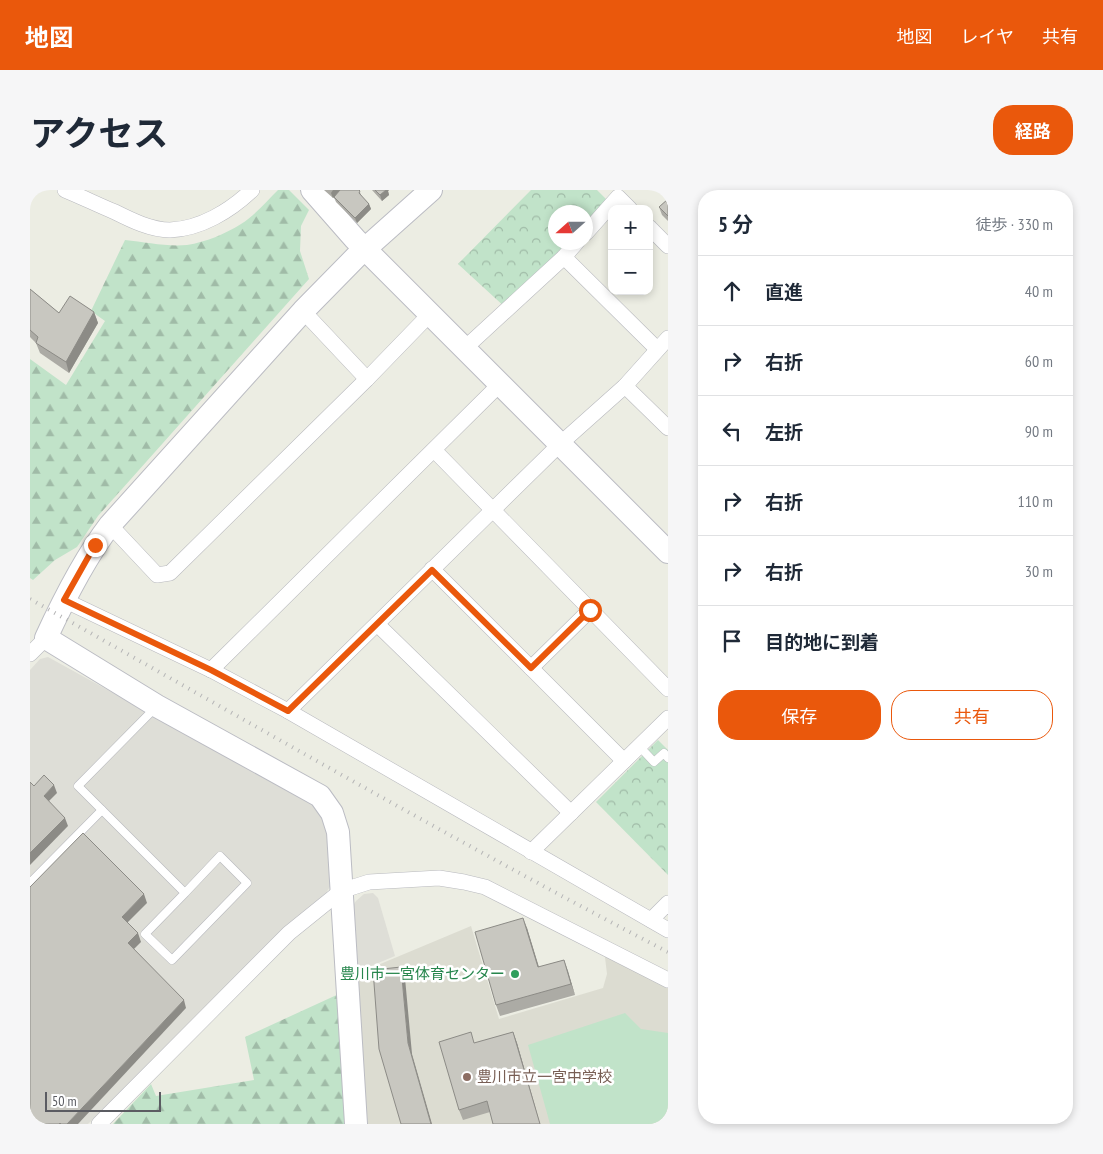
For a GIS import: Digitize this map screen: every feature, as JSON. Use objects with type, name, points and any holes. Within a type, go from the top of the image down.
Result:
[{"type":"street","points":[[65,190],[144,225],[169,230],[190,227],[214,217],[227,210],[252,190]]},
{"type":"street","points":[[312,190],[365,249],[668,552]]},
{"type":"street","points":[[30,654],[46,638],[64,600],[95,545],[110,525],[303,311],[365,249],[431,190]]},
{"type":"street","points":[[611,205],[618,197],[626,205]]},
{"type":"street","points":[[593,225],[608,208]]},
{"type":"street","points":[[653,232],[668,246]]},
{"type":"street","points":[[464,349],[570,250]]},
{"type":"street","points":[[288,711],[560,444],[624,386],[663,343],[564,257]]},
{"type":"street","points":[[303,311],[367,378]]},
{"type":"street","points":[[110,525],[157,575],[170,573],[430,314]]},
{"type":"street","points":[[211,670],[499,385]]},
{"type":"street","points":[[624,386],[668,428]]},
{"type":"street","points":[[434,450],[668,689]]},
{"type":"street","points":[[432,570],[624,761]]},
{"type":"street","points":[[64,600],[211,670],[288,711],[668,930]]},
{"type":"street","points":[[531,668],[590,610]]},
{"type":"street","points":[[377,624],[571,814]]},
{"type":"street","points":[[46,638],[157,706],[320,796],[332,813],[337,827],[356,1124]]},
{"type":"street","points":[[531,852],[668,718]]},
{"type":"street","points":[[99,1124],[289,933],[341,890],[369,882],[439,878],[485,887],[668,980]]},
{"type":"street","points":[[651,920],[668,904]]},
{"type":"lane","points":[[157,706],[78,786],[185,893]]},
{"type":"lane","points":[[639,746],[654,762],[664,753],[668,758]]},
{"type":"lane","points":[[30,883],[102,810]]},
{"type":"lane","points":[[220,856],[247,884],[172,960],[145,934],[185,893],[220,856]]},
{"type":"shaded area","points":[[48,657],[318,806],[329,826],[331,885],[326,893],[281,933],[88,1124],[30,1124],[30,670],[40,659]]},
{"type":"shaded area","points":[[373,893],[378,898],[395,956],[354,973],[352,907],[364,894]]},
{"type":"shaded area","points":[[471,926],[499,1019],[603,988],[607,974],[604,949],[668,984],[668,1124],[368,1124],[354,975]]},
{"type":"green space","points":[[278,190],[289,190],[309,210],[301,226],[300,251],[309,279],[98,516],[77,547],[55,560],[33,580],[30,578],[30,359],[66,385],[105,321],[91,311],[125,240],[164,245],[187,245],[208,240],[241,224]]},
{"type":"green space","points":[[531,190],[597,190],[609,202],[593,219],[593,205],[548,205],[548,250],[563,250],[507,309],[458,264]]},
{"type":"green space","points":[[658,740],[668,750],[668,875],[596,802]]},
{"type":"green space","points":[[341,993],[347,1124],[113,1124],[151,1084],[156,1096],[254,1080],[245,1037]]},
{"type":"green space","points":[[625,1013],[641,1029],[668,1033],[668,1124],[550,1124],[528,1045]]},
{"type":"building","points":[[340,190],[359,190],[359,193],[369,204],[355,218],[334,197]]},
{"type":"building","points":[[375,190],[386,190],[380,195]]},
{"type":"building","points":[[668,199],[668,216],[659,207]]},
{"type":"building","points":[[30,289],[59,313],[70,296],[94,312],[66,362],[36,343],[38,337],[30,330]]},
{"type":"building","points":[[44,775],[54,785],[44,796],[65,818],[30,853],[30,782],[34,786]]},
{"type":"building","points":[[83,833],[144,894],[122,917],[138,933],[128,943],[184,1000],[67,1124],[30,1124],[30,887]]},
{"type":"building","name":"豊川市一宮体育センター","points":[[523,918],[538,967],[564,960],[571,984],[496,1005],[475,932]]},
{"type":"building","points":[[401,967],[408,1043],[431,1124],[401,1124],[379,1049],[373,970]]},
{"type":"building","points":[[471,1032],[474,1043],[513,1032],[540,1124],[493,1124],[487,1101],[459,1110],[439,1042]]},
{"type":"railway","points":[[30,599],[427,822],[668,952]]},
{"type":"place","name":"豊川市一宮体育センター","points":[[515,974]]},
{"type":"place","name":"豊川市立一宮中学校","points":[[467,1077]]},
{"type":"route","points":[[95,545],[64,600],[211,670],[288,711],[432,570],[531,668],[590,610]]}]
